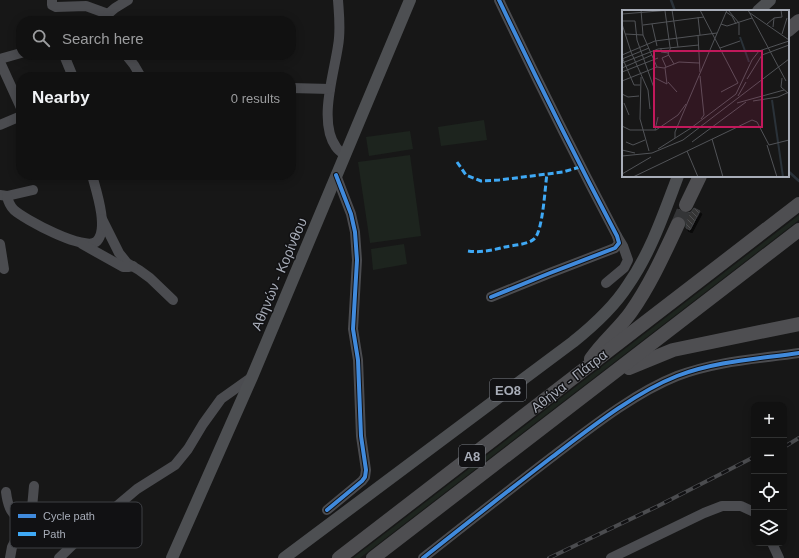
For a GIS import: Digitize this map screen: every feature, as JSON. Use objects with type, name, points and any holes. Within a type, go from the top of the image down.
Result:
[{"type":"highway","points":[[789,29],[799,21]]},
{"type":"highway","points":[[686,205],[700,177]]},
{"type":"highway","name":"Αθήνα - Πάτρα","points":[[339,558],[799,204]]},
{"type":"highway","points":[[583,371],[599,346],[622,324],[637,303],[650,282],[678,224]]},
{"type":"highway","name":"Αθήνα - Πάτρα","points":[[373,558],[799,230]]},
{"type":"highway","points":[[608,377],[673,350],[799,324]]},
{"type":"main road","name":"Αθηνών - Κορίνθου","points":[[172,558],[252,377],[410,0]]},
{"type":"main road","points":[[759,10],[770,0]]},
{"type":"main road","name":"ΕΟ8","points":[[284,558],[573,342],[602,316],[628,286],[646,254],[678,177]]},
{"type":"street","points":[[52,0],[52,5],[56,7],[86,6],[106,16]]},
{"type":"street","points":[[109,16],[115,8],[128,0]]},
{"type":"street","points":[[338,0],[340,31],[330,90],[328,130],[336,148],[345,155]]},
{"type":"street","points":[[499,0],[580,167],[623,246],[628,260],[624,268],[606,283]]},
{"type":"street","points":[[0,59],[16,54]]},
{"type":"street","points":[[66,60],[71,72]]},
{"type":"street","points":[[130,60],[138,72]]},
{"type":"street","points":[[0,62],[16,97]]},
{"type":"street","points":[[296,88],[330,90]]},
{"type":"street","points":[[0,125],[16,117]]},
{"type":"street","points":[[327,510],[362,481],[365,477],[366,470],[360,424],[358,360],[353,329],[357,260],[355,232],[351,214],[336,175]]},
{"type":"street","points":[[78,242],[89,244],[97,242],[103,226],[93,180]]},
{"type":"street","points":[[32,190],[3,196],[17,212],[52,232],[78,242],[123,267],[133,266]]},
{"type":"street","points":[[102,219],[119,253],[126,262],[150,278],[173,300]]},
{"type":"street","points":[[491,297],[615,248],[619,243],[617,236]]},
{"type":"street","points":[[0,244],[4,269]]},
{"type":"street","points":[[423,558],[588,430],[628,403],[659,385],[693,370],[723,363],[799,353]]},
{"type":"street","points":[[122,502],[175,465],[188,449],[203,424],[221,399],[252,377]]},
{"type":"street","points":[[33,502],[34,486]]},
{"type":"street","points":[[6,492],[10,510]]},
{"type":"street","points":[[611,558],[704,513],[718,508],[735,506],[751,510]]},
{"type":"street","points":[[773,546],[779,558]]},
{"type":"street","points":[[10,558],[12,548]]},
{"type":"street","points":[[59,558],[69,548]]},
{"type":"shaded area","points":[[484,120],[487,140],[441,146],[438,127]]},
{"type":"shaded area","points":[[410,131],[413,149],[369,156],[366,137]]},
{"type":"shaded area","points":[[410,155],[421,236],[370,243],[358,162]]},
{"type":"shaded area","points":[[799,215],[799,220],[360,558],[353,558]]},
{"type":"shaded area","points":[[404,244],[407,264],[373,270],[371,249]]},
{"type":"building","points":[[694,208],[700,211],[690,230],[686,228],[685,219],[681,216],[675,216],[679,209],[683,213],[687,213],[691,212]]},
{"type":"waterway","points":[[671,0],[675,10]]},
{"type":"waterway","points":[[789,172],[799,181]]},
{"type":"tunnel","points":[[678,224],[686,205]]},
{"type":"railway","points":[[787,445],[799,438]]},
{"type":"railway","points":[[549,558],[658,506],[751,459]]},
{"type":"marked path","points":[[457,162],[466,175],[481,181],[563,172],[580,167]]},
{"type":"marked path","points":[[468,251],[477,252],[491,250],[524,244],[534,239],[540,228],[542,219],[547,174]]},
{"type":"cycle path","points":[[491,297],[615,248],[619,243],[617,236],[557,119],[499,0]]},
{"type":"cycle path","points":[[327,510],[362,481],[365,477],[366,470],[361,436],[358,360],[353,329],[357,260],[355,232],[351,214],[336,175]]},
{"type":"cycle path","points":[[423,558],[612,412],[661,383],[677,376],[707,367],[737,361],[799,353]]}]
